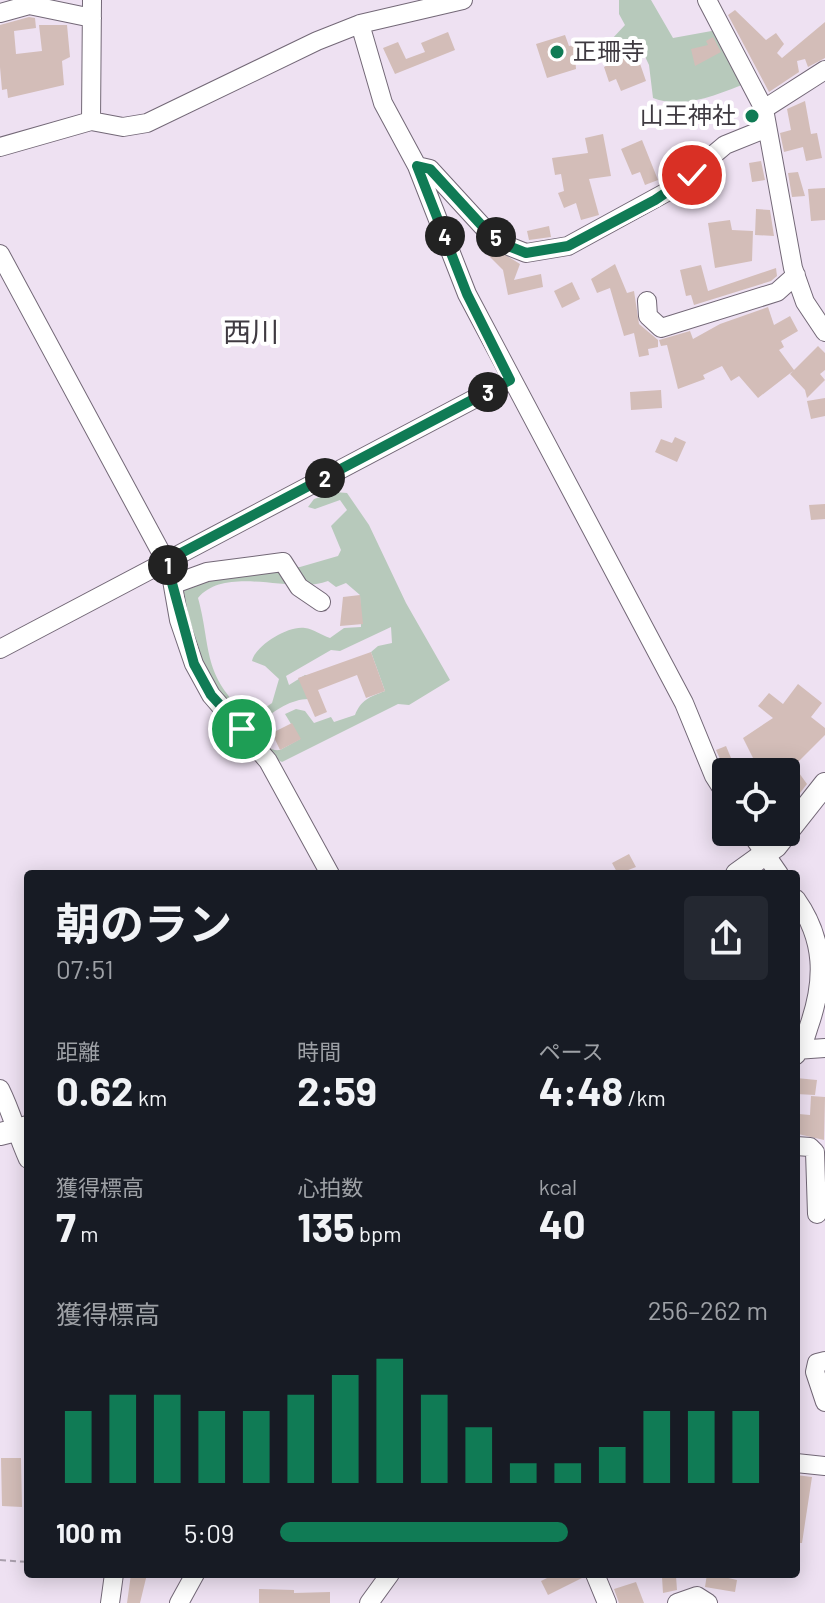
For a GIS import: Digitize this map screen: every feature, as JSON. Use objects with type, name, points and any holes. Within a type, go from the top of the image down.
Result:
[{"type":"main road","points":[[743,870],[765,855],[825,784]]},
{"type":"street","points":[[0,147],[91,121],[123,127],[147,123],[317,41],[360,24],[463,0]]},
{"type":"street","points":[[707,0],[764,109],[796,275],[805,302],[825,332]]},
{"type":"street","points":[[0,13],[29,5],[92,9],[91,121]]},
{"type":"street","points":[[360,24],[383,103],[417,166],[467,294],[684,703],[712,771]]},
{"type":"street","points":[[764,109],[825,70]]},
{"type":"street","points":[[417,166],[430,169],[485,229],[526,253],[568,246],[674,188],[725,145],[767,128]]},
{"type":"street","points":[[0,254],[166,561],[174,584],[179,620],[194,664],[211,695],[268,761],[328,870]]},
{"type":"street","points":[[647,301],[648,316],[661,328],[777,292],[796,275]]},
{"type":"street","points":[[0,649],[510,380]]},
{"type":"street","points":[[174,584],[207,572],[283,562],[299,587],[321,602]]},
{"type":"street","points":[[759,846],[776,870]]},
{"type":"street","points":[[800,906],[819,942],[823,971],[819,1001],[800,1045]]},
{"type":"street","points":[[800,1052],[825,1048]]},
{"type":"street","points":[[0,1089],[16,1119],[14,1130],[24,1151]]},
{"type":"street","points":[[800,1146],[813,1148],[819,1162],[817,1214]]},
{"type":"street","points":[[812,1369],[825,1402]]},
{"type":"street","points":[[800,1463],[825,1466]]},
{"type":"street","points":[[110,1603],[113,1578]]},
{"type":"street","points":[[179,1603],[193,1578]]},
{"type":"street","points":[[369,1603],[387,1578]]},
{"type":"street","points":[[597,1578],[607,1603]]},
{"type":"street","points":[[677,1603],[697,1596],[708,1603]]},
{"type":"path","points":[[0,1560],[24,1562]]},
{"type":"green space","points":[[619,0],[651,0],[673,38],[717,30],[749,82],[714,96],[689,101],[653,98],[649,65],[640,46],[620,53],[611,40],[625,25],[619,14]]},
{"type":"green space","points":[[335,492],[347,493],[369,525],[406,603],[450,680],[409,705],[398,704],[282,762],[274,758],[211,691],[185,611],[184,590],[190,584],[300,567],[338,556],[341,550],[331,526],[347,510],[340,500],[315,509],[308,507],[314,499]],"holes":[[[243,581],[297,585],[328,581],[336,587],[346,583],[360,595],[361,627],[344,628],[330,638],[298,628],[266,643],[252,661],[265,666],[279,679],[272,703],[259,712],[243,711],[220,684],[214,671],[198,598],[211,588],[226,583]],[[391,627],[392,643],[378,646],[371,652],[385,691],[366,700],[355,715],[334,722],[331,717],[314,723],[305,711],[296,709],[285,714],[300,739],[280,750],[267,745],[263,722],[284,706],[308,699],[311,676],[305,675],[289,685],[286,676],[331,650],[340,651]]]},
{"type":"building","points":[[735,10],[766,40],[776,33],[784,44],[777,53],[782,58],[825,22],[825,58],[808,67],[805,59],[797,61],[799,72],[769,92],[728,15]]},
{"type":"building","points":[[35,18],[36,28],[14,31],[16,54],[42,51],[39,25],[67,25],[70,57],[62,61],[64,85],[8,98],[7,89],[2,90],[0,25]]},
{"type":"building","points":[[448,32],[455,50],[395,74],[383,48],[398,42],[406,59],[425,52],[421,43]]},
{"type":"building","name":"正珊寺","points":[[565,35],[569,46],[574,45],[576,69],[547,78],[536,44]]},
{"type":"building","points":[[713,37],[721,52],[695,66],[691,49],[708,45],[706,41]]},
{"type":"building","points":[[626,55],[627,58],[637,55],[646,81],[621,91],[616,79],[609,82],[604,67]]},
{"type":"building","points":[[805,101],[811,134],[817,133],[822,158],[806,161],[803,147],[784,152],[780,133],[791,130],[787,109]]},
{"type":"building","points":[[603,134],[611,176],[589,179],[599,215],[581,220],[576,203],[564,208],[558,193],[564,191],[561,174],[555,175],[552,158],[588,153],[585,138]]},
{"type":"building","points":[[642,140],[658,180],[645,185],[640,172],[632,175],[621,149]]},
{"type":"building","points":[[761,161],[765,180],[752,182],[749,163]]},
{"type":"building","points":[[798,172],[805,196],[792,197],[788,173]]},
{"type":"building","points":[[715,176],[720,191],[704,196],[700,182]]},
{"type":"building","points":[[825,188],[825,220],[811,221],[808,189]]},
{"type":"building","points":[[756,209],[770,210],[774,236],[755,235]]},
{"type":"building","points":[[730,220],[732,230],[753,231],[752,261],[715,268],[708,223]]},
{"type":"building","points":[[549,226],[551,237],[529,240],[527,231]]},
{"type":"building","points":[[478,238],[520,264],[514,280],[541,274],[543,287],[508,295],[503,270],[487,254]]},
{"type":"building","points":[[615,264],[627,293],[634,291],[639,324],[658,340],[658,347],[648,349],[649,355],[639,357],[634,333],[624,336],[610,288],[597,293],[591,279]]},
{"type":"building","points":[[701,265],[708,291],[776,268],[777,276],[771,281],[694,305],[691,295],[686,296],[680,270]]},
{"type":"building","points":[[572,282],[580,299],[562,308],[554,291]]},
{"type":"building","points":[[768,307],[774,325],[790,316],[798,331],[781,341],[784,347],[779,350],[794,370],[818,346],[825,353],[825,370],[820,374],[825,380],[807,398],[805,390],[790,374],[793,371],[758,398],[739,376],[731,381],[722,366],[703,375],[705,379],[678,389],[667,345],[661,346],[659,340],[690,331],[693,339],[720,324]]},
{"type":"building","points":[[661,390],[662,408],[631,410],[630,392]]},
{"type":"building","points":[[825,398],[825,416],[811,419],[807,401]]},
{"type":"building","points":[[675,437],[686,442],[677,462],[655,452],[661,439],[672,443]]},
{"type":"building","points":[[825,504],[825,519],[811,520],[809,505]]},
{"type":"building","points":[[360,595],[363,624],[340,626],[343,597]]},
{"type":"building","points":[[371,652],[385,691],[366,698],[357,675],[318,690],[327,712],[315,717],[298,678]]},
{"type":"building","points":[[798,684],[822,703],[811,717],[825,728],[825,735],[800,760],[753,758],[743,738],[773,718],[758,706],[769,693],[783,704]]},
{"type":"building","points":[[292,723],[301,739],[280,750],[272,733]]},
{"type":"building","points":[[726,746],[731,758],[720,758],[716,750]]},
{"type":"building","points":[[800,774],[807,784],[800,793]]},
{"type":"building","points":[[629,854],[636,867],[616,870],[612,863]]},
{"type":"building","points":[[800,1078],[817,1080],[815,1095],[800,1094]]},
{"type":"building","points":[[811,1096],[825,1097],[824,1140],[800,1134],[800,1114],[810,1115]]},
{"type":"building","points":[[1,1458],[21,1458],[22,1507],[2,1506]]},
{"type":"building","points":[[800,1476],[812,1477],[800,1543]]},
{"type":"building","points":[[130,1578],[146,1578],[140,1603],[127,1603]]},
{"type":"building","points":[[547,1578],[582,1578],[548,1595],[541,1581]]},
{"type":"building","points":[[662,1578],[676,1578],[677,1590],[663,1593]]},
{"type":"building","points":[[706,1578],[737,1580],[735,1592],[705,1587]]},
{"type":"building","points":[[636,1582],[644,1603],[619,1603],[614,1589]]},
{"type":"building","points":[[259,1589],[294,1590],[294,1593],[330,1592],[330,1603],[259,1603]]},
{"type":"place","name":"正珊寺","points":[[557,52]]},
{"type":"place","name":"山王神社","points":[[752,116]]},
{"type":"district","name":"西川","points":[[251,332]]},
{"type":"route","points":[[242,729],[211,695],[194,664],[179,620],[174,584],[166,561],[510,380],[467,294],[417,166],[430,169],[485,229],[526,253],[568,246],[655,200],[692,175]]}]
